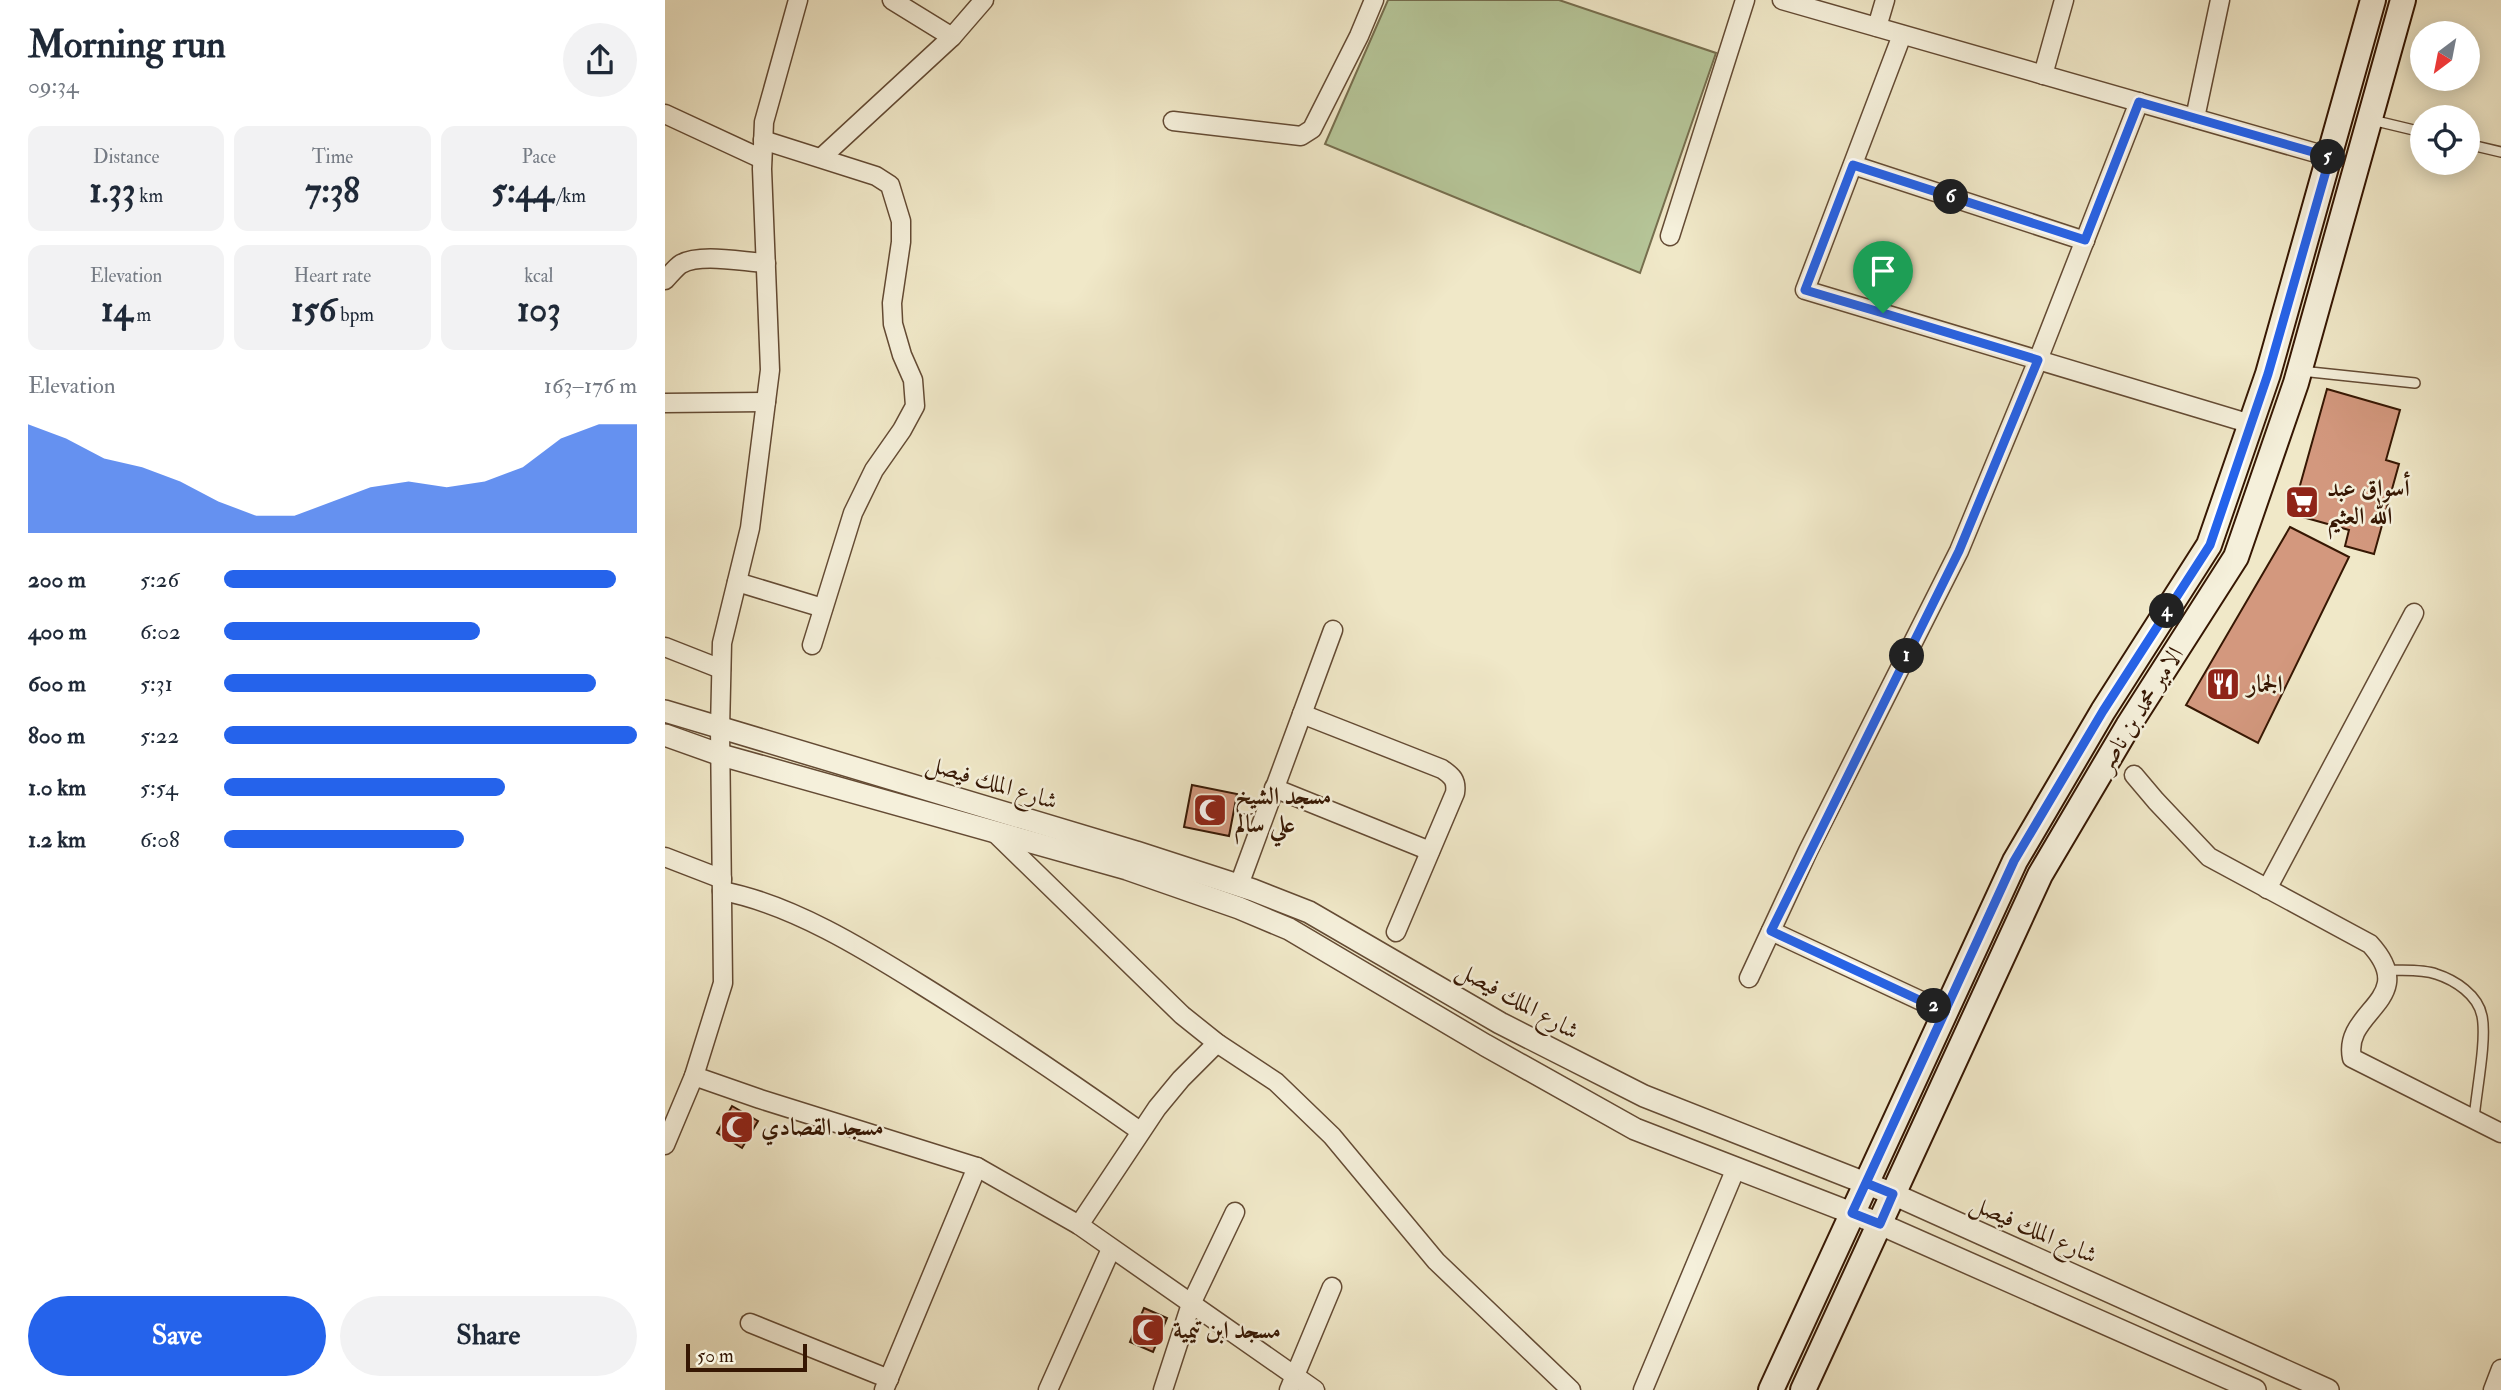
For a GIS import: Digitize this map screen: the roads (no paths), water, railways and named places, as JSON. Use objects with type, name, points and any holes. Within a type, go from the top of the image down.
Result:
[{"type":"main road","name":"الامير محمد بن ناصر","points":[[1771,1390],[2014,861],[2103,711],[2210,545],[2268,374],[2373,0]]},
{"type":"main road","name":"الامير محمد بن ناصر","points":[[1803,1390],[2040,875],[2128,726],[2236,557],[2300,370],[2403,0]]},
{"type":"street","points":[[665,1145],[672,1107],[694,1076],[723,983],[720,729],[722,643],[750,528],[770,370],[762,159],[764,122],[798,0]]},
{"type":"street","points":[[892,0],[952,37]]},
{"type":"street","points":[[821,158],[952,37],[985,0]]},
{"type":"street","points":[[1173,121],[1301,136],[1307,133],[1312,129],[1359,36],[1374,0]]},
{"type":"street","points":[[1670,236],[1745,0]]},
{"type":"street","points":[[1783,0],[2330,157]]},
{"type":"street","points":[[1877,27],[1885,0]]},
{"type":"street","points":[[2043,75],[2064,0]]},
{"type":"street","points":[[2195,118],[2220,0]]},
{"type":"street","points":[[1902,35],[1805,290],[2251,424]]},
{"type":"street","points":[[1749,978],[1959,551],[2038,360],[2139,102]]},
{"type":"street","points":[[665,114],[762,159]]},
{"type":"street","points":[[763,139],[876,176],[890,185],[897,200],[901,221],[901,242],[892,303],[893,324],[913,380],[915,406],[874,470],[853,513],[811,645]]},
{"type":"street","points":[[1853,165],[2085,240]]},
{"type":"street","points":[[665,280],[680,265],[694,260],[766,263]]},
{"type":"street","points":[[665,403],[766,402]]},
{"type":"street","points":[[737,582],[823,608]]},
{"type":"street","points":[[2267,889],[2414,613]]},
{"type":"street","points":[[1239,885],[1333,630]]},
{"type":"street","points":[[665,647],[721,669]]},
{"type":"street","name":"شارع الملك فيصل","points":[[665,711],[1136,852],[1239,885],[1309,912],[1500,1023],[1644,1097],[1893,1194],[2327,1390]]},
{"type":"street","points":[[1302,714],[1442,769],[1452,776],[1457,784],[1395,932]]},
{"type":"street","name":"شارع الملك فيصل","points":[[665,735],[721,755],[1128,869],[1289,929],[1485,1045],[1636,1129],[1880,1224],[2255,1390]]},
{"type":"street","points":[[2134,775],[2156,802],[2210,857],[2369,944],[2382,957],[2388,970],[2387,985],[2349,1046],[2352,1058],[2501,1132]]},
{"type":"street","points":[[1275,788],[1430,851]]},
{"type":"street","points":[[993,831],[1182,1015],[1217,1043],[1276,1082],[1332,1136],[1436,1261],[1571,1390]]},
{"type":"street","points":[[665,857],[833,933],[1003,1036],[1140,1131]]},
{"type":"street","points":[[1771,931],[1945,1012]]},
{"type":"street","points":[[1079,1225],[1140,1131],[1181,1079],[1217,1043]]},
{"type":"street","points":[[694,1076],[977,1167],[1079,1225],[1191,1304],[1291,1383],[1315,1390]]},
{"type":"street","points":[[750,1322],[887,1384],[977,1167]]},
{"type":"street","points":[[1643,1390],[1736,1168]]},
{"type":"street","points":[[1163,1390],[1191,1304],[1235,1212]]},
{"type":"street","points":[[1048,1390],[1111,1249]]},
{"type":"street","points":[[1291,1383],[1332,1287]]},
{"type":"street","points":[[2493,1390],[2501,1369]]},
{"type":"lane","points":[[2370,120],[2410,129]]},
{"type":"lane","points":[[2480,147],[2501,152]]},
{"type":"lane","points":[[2300,370],[2415,383]]},
{"type":"lane","points":[[2388,970],[2434,973],[2452,980],[2473,996],[2482,1014],[2483,1031],[2474,1119]]},
{"type":"place","name":"أسواق عبد الله العثيم","points":[[2302,502]]},
{"type":"place","name":"الجمار","points":[[2223,684]]},
{"type":"place","name":"مسجد الشيخ علي سالم","points":[[1210,810]]},
{"type":"place","name":"مسجد القصادي","points":[[737,1127]]},
{"type":"place","name":"مسجد ابن تيمية","points":[[1148,1330]]}]
